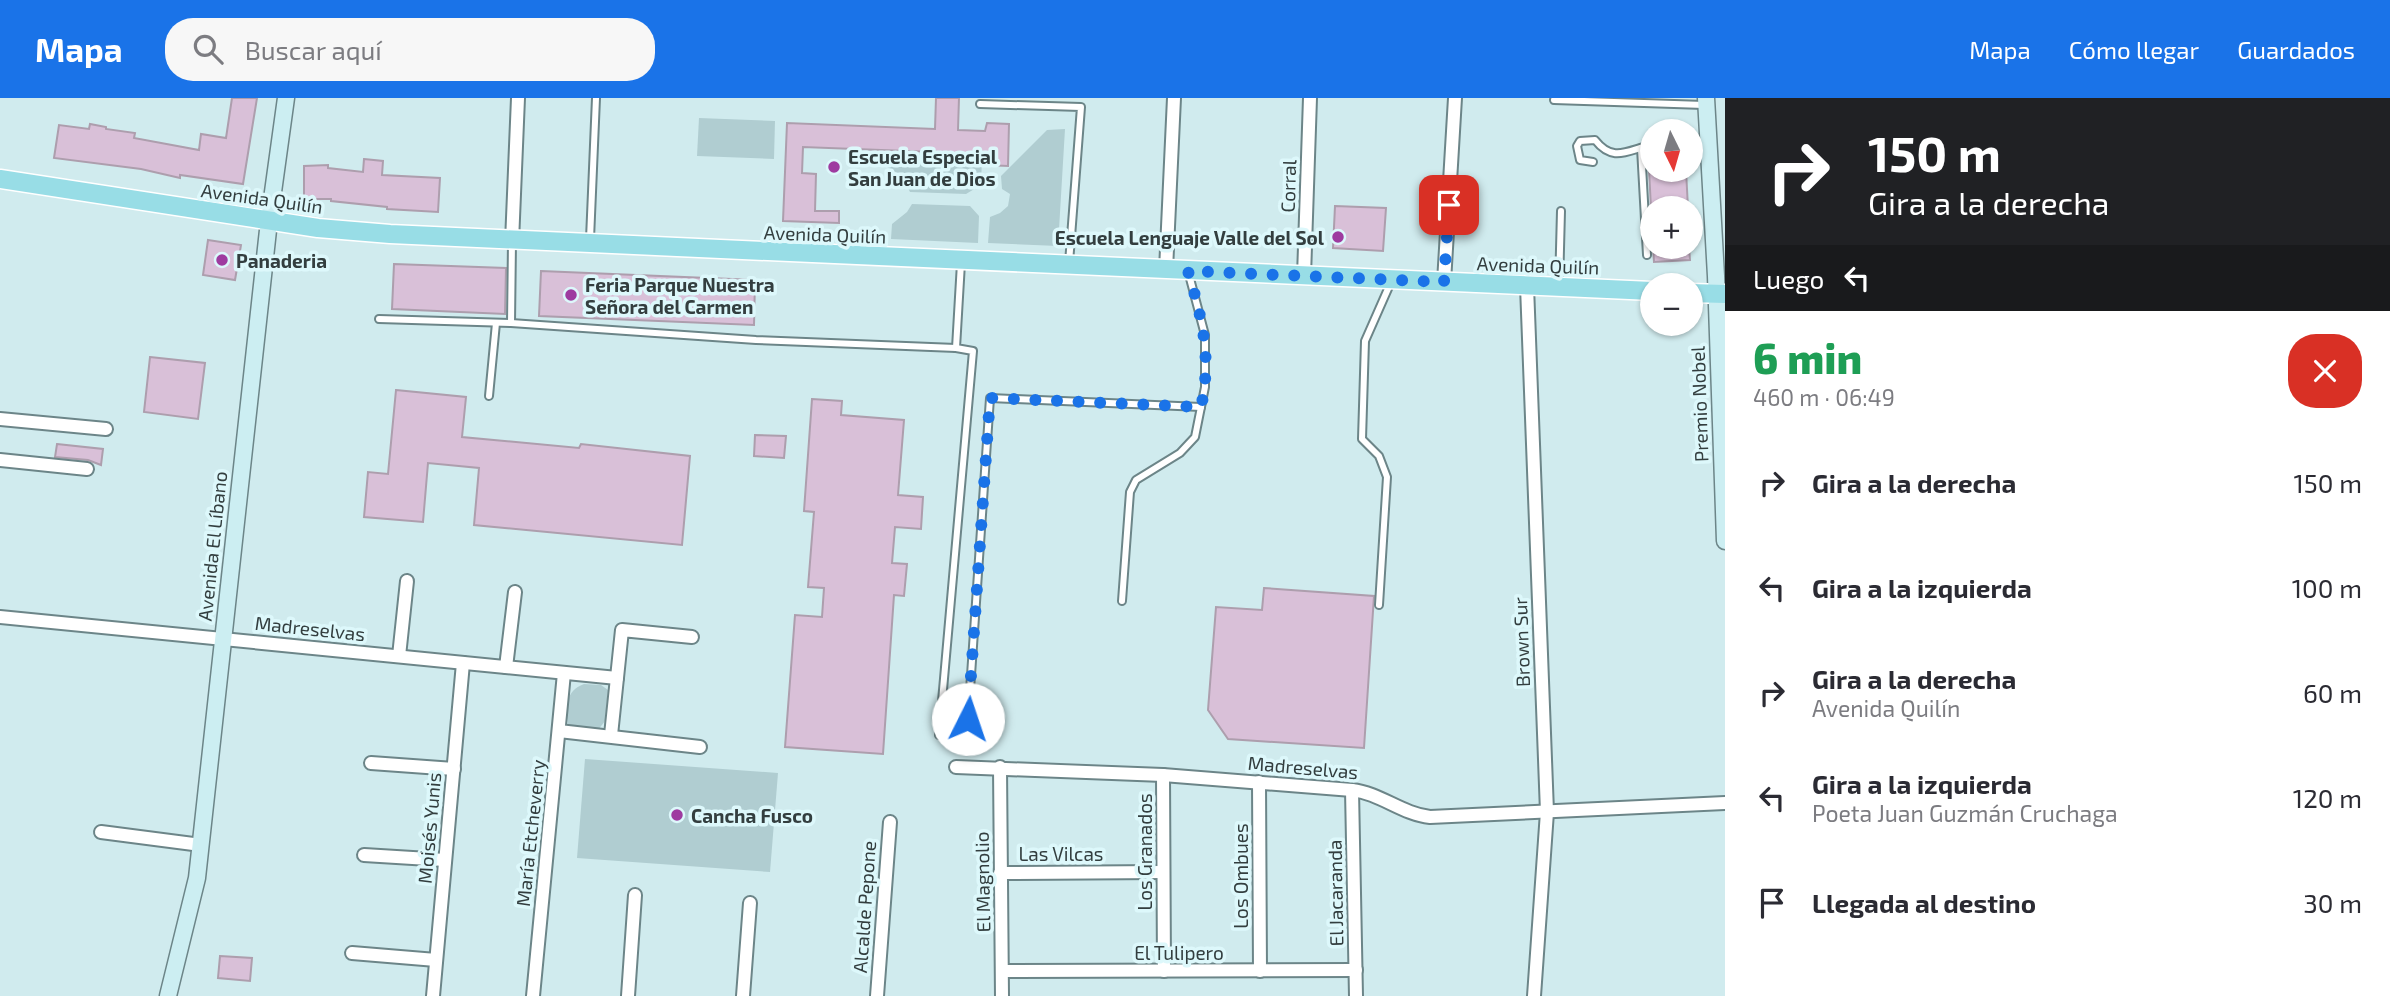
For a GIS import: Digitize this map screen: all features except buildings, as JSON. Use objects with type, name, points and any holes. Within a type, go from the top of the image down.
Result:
[{"type":"main road","name":"Avenida El Líbano","points":[[168,996],[191,909],[201,845],[269,221],[286,98]]},
{"type":"main road","name":"Premio Nobel","points":[[1706,102],[1721,294],[1725,541]]},
{"type":"main road","name":"Avenida Quilín","points":[[0,179],[354,232],[513,242],[1640,290]]},
{"type":"main road","points":[[1703,293],[1721,294]]},
{"type":"street","points":[[513,242],[518,98]]},
{"type":"street","points":[[1166,270],[1174,98]]},
{"type":"street","name":"Corral","points":[[1304,276],[1310,98]]},
{"type":"street","points":[[1444,282],[1455,98]]},
{"type":"street","name":"Brown Sur","points":[[1527,286],[1547,812],[1534,996]]},
{"type":"street","points":[[0,419],[106,429]]},
{"type":"street","points":[[0,460],[87,469]]},
{"type":"street","points":[[399,656],[407,581]]},
{"type":"street","points":[[506,667],[514,592]]},
{"type":"street","name":"Madreselvas","points":[[0,617],[617,678]]},
{"type":"street","points":[[611,735],[622,630],[692,637]]},
{"type":"street","name":"Moisés Yunis","points":[[433,996],[463,663]]},
{"type":"street","name":"María Etcheverry","points":[[533,996],[564,673]]},
{"type":"street","points":[[559,730],[700,747]]},
{"type":"street","points":[[371,763],[454,769]]},
{"type":"street","name":"Madreselvas","points":[[956,767],[1163,775],[1352,790],[1373,794],[1423,816],[1725,803]]},
{"type":"street","name":"El Magnolio","points":[[1000,767],[1002,996]]},
{"type":"street","name":"Los Granados","points":[[1163,775],[1164,971]]},
{"type":"street","name":"Los Ombues","points":[[1259,782],[1260,971]]},
{"type":"street","name":"El Jacaranda","points":[[1352,790],[1356,996]]},
{"type":"street","name":"Alcalde Pepone","points":[[877,996],[890,822]]},
{"type":"street","points":[[101,832],[201,845]]},
{"type":"street","points":[[364,855],[445,860]]},
{"type":"street","name":"Las Vilcas","points":[[1000,873],[1163,872]]},
{"type":"street","points":[[628,996],[635,895]]},
{"type":"street","points":[[743,996],[750,903]]},
{"type":"street","points":[[352,953],[436,960]]},
{"type":"street","name":"El Tulipero","points":[[1002,971],[1356,970]]},
{"type":"lane","points":[[590,245],[596,98]]},
{"type":"lane","points":[[1554,100],[1706,102]]},
{"type":"lane","points":[[980,104],[1081,107],[1069,266]]},
{"type":"lane","points":[[1593,162],[1580,160],[1577,146],[1580,141],[1595,140],[1607,152],[1617,154],[1640,148]]},
{"type":"lane","points":[[1703,142],[1708,142]]},
{"type":"lane","points":[[1559,287],[1561,211]]},
{"type":"lane","points":[[511,323],[513,242]]},
{"type":"lane","points":[[956,348],[961,261]]},
{"type":"lane","points":[[1122,601],[1130,492],[1136,480],[1180,453],[1195,437],[1205,387],[1205,335],[1188,271]]},
{"type":"lane","points":[[1379,605],[1387,477],[1379,456],[1362,439],[1365,341],[1392,280]]},
{"type":"lane","points":[[379,319],[511,323],[756,340],[956,348],[973,351],[939,735]]},
{"type":"lane","points":[[489,396],[496,323]]},
{"type":"lane","points":[[968,719],[990,398],[1201,407]]},
{"type":"shaded area","points":[[699,118],[775,121],[774,159],[697,156]]},
{"type":"shaded area","points":[[1065,129],[1058,246],[988,243],[990,217],[1008,206],[1010,194],[1002,189],[1001,176],[1047,130]]},
{"type":"shaded area","points":[[887,153],[931,154],[931,160],[958,161],[959,156],[982,157],[981,185],[966,194],[910,192],[902,176],[887,167]]},
{"type":"shaded area","points":[[912,204],[970,206],[979,216],[978,243],[891,239],[892,224],[907,212]]},
{"type":"shaded area","points":[[584,684],[601,685],[608,690],[605,721],[598,730],[568,725],[568,700],[573,691]]},
{"type":"shaded area","name":"Cancha Fusco","points":[[585,759],[778,773],[770,872],[577,858]]},
{"type":"place","name":"Escuela Especial San Juan de Dios","points":[[834,167]]},
{"type":"place","name":"Escuela Lenguaje Valle del Sol","points":[[1338,237]]},
{"type":"place","name":"Panaderia","points":[[222,260]]},
{"type":"place","name":"Feria Parque Nuestra Señora del Carmen","points":[[571,295]]},
{"type":"place","name":"Cancha Fusco","points":[[677,815]]},
{"type":"route","points":[[968,719],[990,398],[1201,407],[1205,387],[1205,335],[1188,271],[1444,282],[1449,205]]}]
